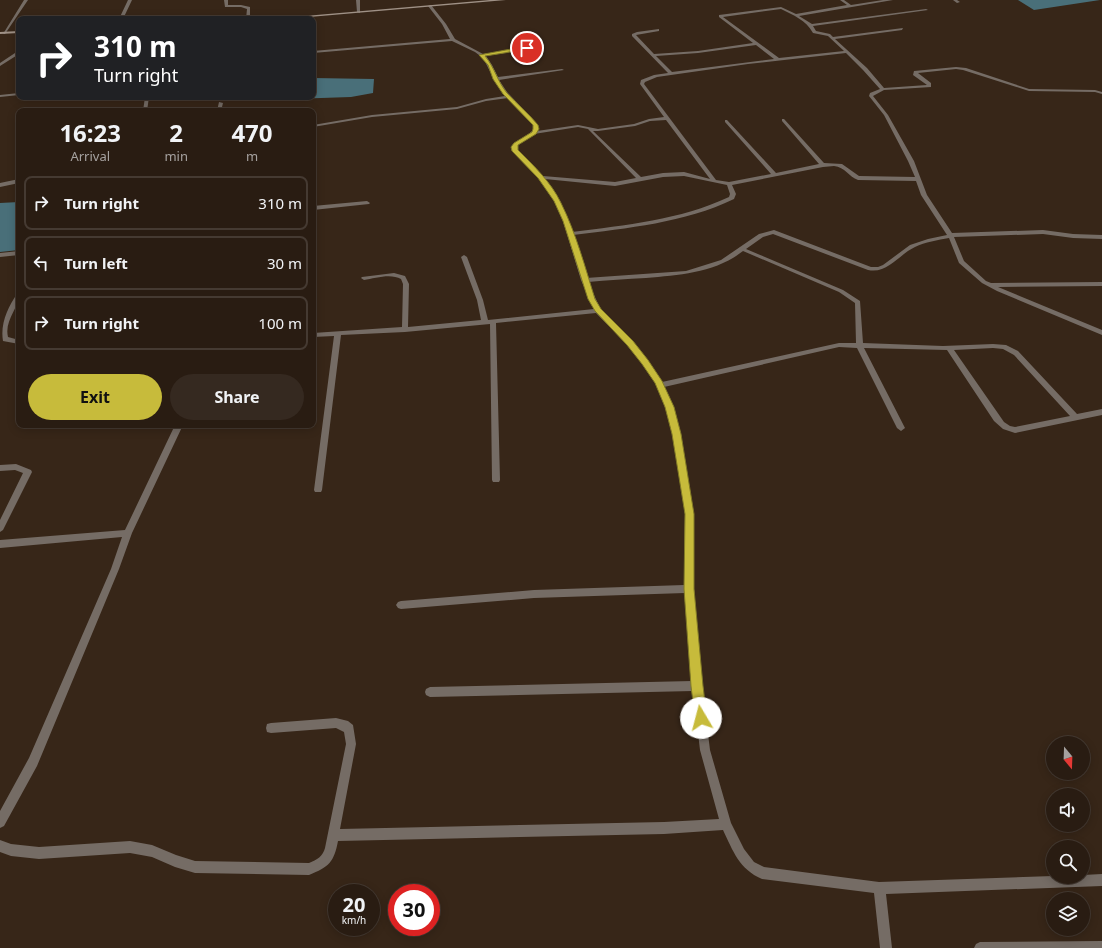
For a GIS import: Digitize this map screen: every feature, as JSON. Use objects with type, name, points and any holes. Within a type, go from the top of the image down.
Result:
[{"type":"street","points":[[2,33],[26,0]]},
{"type":"street","points":[[122,16],[130,0]]},
{"type":"street","points":[[226,0],[226,6],[241,6],[249,8],[248,16]]},
{"type":"street","points":[[358,0],[359,12]]},
{"type":"street","points":[[309,16],[354,12],[432,9],[504,0]]},
{"type":"street","points":[[842,0],[850,6]]},
{"type":"street","points":[[796,15],[891,0]]},
{"type":"street","points":[[777,59],[720,16],[780,8],[796,15],[811,25],[814,32],[826,33],[833,38],[883,89]]},
{"type":"street","points":[[432,9],[453,40],[481,55],[490,65],[496,79],[508,97],[535,125],[536,129],[534,133]]},
{"type":"street","points":[[811,25],[926,10]]},
{"type":"street","points":[[833,38],[902,29]]},
{"type":"street","points":[[658,30],[633,35],[671,74]]},
{"type":"street","points":[[2,33],[16,32]]},
{"type":"street","points":[[316,52],[453,40]]},
{"type":"street","points":[[652,55],[698,52],[756,44]]},
{"type":"street","points":[[481,55],[543,46]]},
{"type":"street","points":[[715,182],[642,84],[643,81],[647,78],[671,74],[777,59],[846,52]]},
{"type":"street","points":[[0,65],[16,54]]},
{"type":"street","points":[[1102,93],[1095,91],[1029,90],[974,71],[956,68],[916,72],[915,74],[930,84],[929,86],[883,89],[872,94],[871,96],[886,115],[911,161],[924,195],[951,236],[961,262],[972,274],[989,284],[1102,333]]},
{"type":"street","points":[[496,79],[562,70]]},
{"type":"street","points":[[0,96],[16,94]]},
{"type":"street","points":[[316,125],[372,116],[457,108],[486,100],[508,97]]},
{"type":"street","points":[[220,108],[221,103]]},
{"type":"street","points":[[668,118],[649,120],[629,126],[598,130],[590,130],[578,126],[534,133],[516,144],[514,147],[518,155],[541,177],[557,201],[570,234],[584,280],[598,311],[630,343],[645,362],[660,385],[669,407],[677,434],[689,514],[689,589],[697,686],[705,750],[726,824],[740,853],[750,866],[762,873],[878,888],[1102,880]]},
{"type":"street","points":[[784,120],[823,165]]},
{"type":"street","points":[[727,121],[776,175]]},
{"type":"street","points":[[590,130],[641,180]]},
{"type":"street","points":[[541,177],[605,184],[624,184],[663,175],[684,174],[728,184],[823,165],[844,167],[854,177],[858,178],[918,179]]},
{"type":"street","points":[[0,185],[16,182]]},
{"type":"street","points":[[570,234],[659,222],[715,206],[732,198],[733,194],[728,184]]},
{"type":"street","points":[[316,208],[367,203]]},
{"type":"street","points":[[584,280],[686,273],[722,262],[765,233],[774,232],[862,267],[879,269],[912,246],[930,240],[951,236],[1043,232],[1102,237]]},
{"type":"street","points":[[742,249],[841,291],[858,302],[860,346],[901,428]]},
{"type":"street","points":[[0,255],[16,253]]},
{"type":"street","points":[[464,257],[480,300],[485,323]]},
{"type":"street","points":[[364,278],[394,274],[401,275],[405,279],[405,330]]},
{"type":"street","points":[[989,284],[1102,284]]},
{"type":"street","points":[[16,300],[9,310],[2,328],[2,334],[6,339],[16,341]]},
{"type":"street","points":[[316,335],[405,330],[598,311]]},
{"type":"street","points":[[493,322],[496,480]]},
{"type":"street","points":[[318,490],[338,334]]},
{"type":"street","points":[[660,385],[757,364],[824,347],[839,345],[948,348],[993,346],[1010,349],[1075,417]]},
{"type":"street","points":[[948,348],[1003,426],[1015,430],[1102,412]]},
{"type":"street","points":[[0,822],[33,762],[115,569],[128,533],[178,428]]},
{"type":"street","points":[[0,468],[16,467],[28,472],[0,528]]},
{"type":"street","points":[[0,544],[128,533]]},
{"type":"street","points":[[401,605],[534,594],[689,589]]},
{"type":"street","points":[[430,692],[697,686]]},
{"type":"street","points":[[0,846],[10,850],[39,853],[130,847],[152,851],[175,861],[195,867],[309,869],[319,866],[328,858],[350,744],[349,729],[344,725],[336,723],[271,728]]},
{"type":"street","points":[[333,835],[664,828],[726,824]]},
{"type":"street","points":[[878,888],[886,944]]},
{"type":"street","points":[[980,948],[1102,947]]},
{"type":"water","points":[[1018,0],[1100,0],[1034,10]]},
{"type":"water","points":[[316,78],[374,79],[373,93],[351,97],[316,98]]},
{"type":"water","points":[[16,202],[16,250],[0,252],[0,203]]},
{"type":"route","points":[[527,48],[481,55],[485,57],[505,93],[535,125],[536,129],[534,133],[516,144],[514,147],[515,151],[541,177],[551,190],[566,221],[584,280],[598,311],[630,343],[659,383],[669,407],[677,434],[689,514],[689,589],[701,718]]}]
